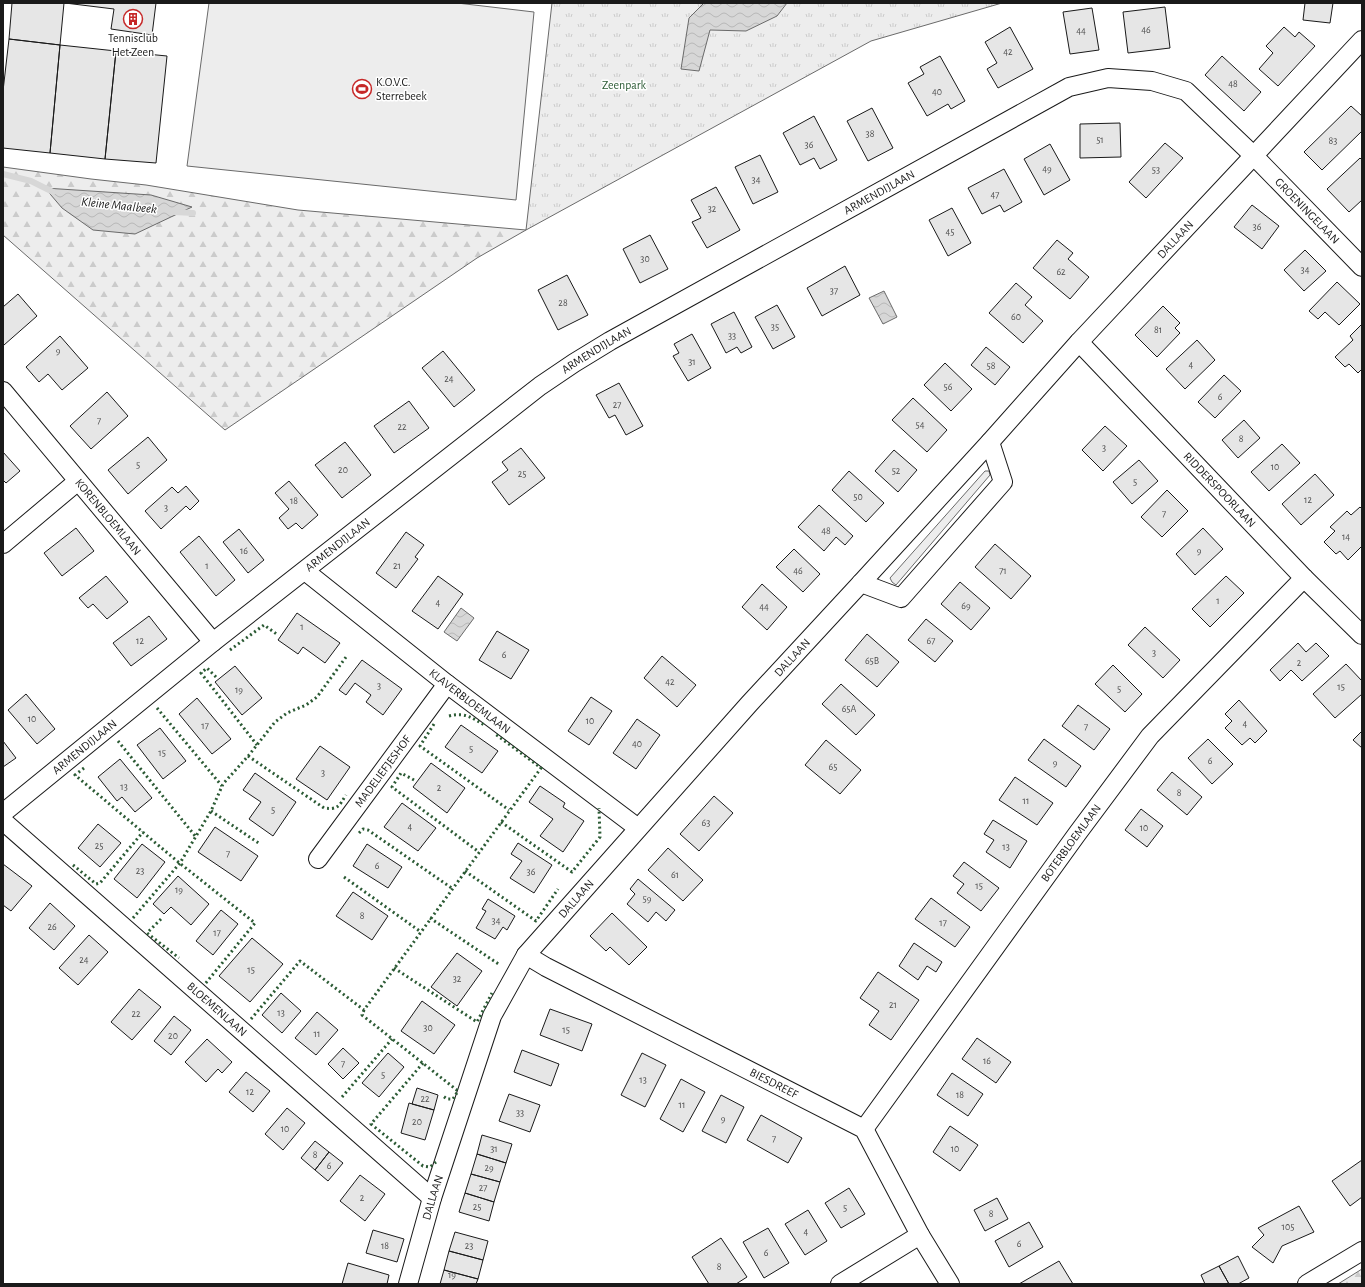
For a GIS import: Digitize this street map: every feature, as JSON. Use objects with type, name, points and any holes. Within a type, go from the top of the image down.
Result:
[{"type":"street","name":"DALLAAN","points":[[408,1284],[432,1198],[492,1016],[526,955],[749,704],[990,442],[1079,342],[1362,40]]},
{"type":"street","name":"ARMENDIJLAAN","points":[[3,813],[213,642],[540,386],[610,341],[1069,86],[1108,78],[1152,80],[1186,91],[1253,155]]},
{"type":"street","name":"GROENINGELAAN","points":[[1253,155],[1362,267]]},
{"type":"street","name":"RIDDERSPOORLAAN","points":[[1079,342],[1304,578],[1362,635]]},
{"type":"street","name":"KORENBLOEMLAAN","points":[[3,391],[213,642]]},
{"type":"street","points":[[861,583],[902,598],[1003,482],[990,442]]},
{"type":"street","points":[[3,544],[78,481]]},
{"type":"street","name":"KLAVERBLOEMLAAN","points":[[305,571],[446,684],[638,828]]},
{"type":"street","name":"BOTERBLOEMLAAN","points":[[864,1129],[1077,834],[1150,736],[1304,578]]},
{"type":"street","name":"MADELIEFJESHOF","points":[[318,859],[446,684]]},
{"type":"street","name":"BLOEMENLAAN","points":[[3,821],[432,1198]]},
{"type":"street","name":"BIESDREEF","points":[[526,955],[546,967],[864,1129]]},
{"type":"street","points":[[864,1129],[920,1235],[950,1284]]},
{"type":"street","points":[[840,1284],[920,1235]]},
{"type":"street","points":[[1307,1284],[1362,1251]]},
{"type":"shaded area","name":"K.O.V.C. Sterrebeek","points":[[209,3],[457,3],[534,12],[516,200],[187,166]]},
{"type":"shaded area","points":[[985,471],[989,471],[990,475],[896,585],[892,582],[890,578]]},
{"type":"green space","name":"Zeenpark","points":[[552,3],[1002,3],[871,41],[526,230]]},
{"type":"green space","points":[[3,167],[146,185],[298,210],[526,230],[477,258],[225,430],[3,235]]},
{"type":"green space","points":[[1362,1269],[1362,1284],[1338,1284]]},
{"type":"water","points":[[704,3],[787,3],[777,16],[746,31],[710,30],[699,71],[681,69],[689,18]]},
{"type":"water","points":[[45,188],[151,195],[192,207],[135,234],[93,230],[62,208]]},
{"type":"water","points":[[884,291],[897,317],[883,324],[869,298]]},
{"type":"water","points":[[461,608],[474,618],[457,641],[444,632]]},
{"type":"building","points":[[12,3],[64,3],[60,45],[9,39]]},
{"type":"building","name":"Tennisclub Het Zeen","points":[[65,3],[156,3],[152,35],[111,29],[114,9]]},
{"type":"building","points":[[1305,3],[1333,3],[1330,23],[1303,20]]},
{"type":"building","points":[[1165,7],[1170,48],[1128,53],[1123,12]]},
{"type":"building","points":[[1092,8],[1099,50],[1070,54],[1063,12]]},
{"type":"building","points":[[1010,27],[1033,69],[998,88],[987,69],[997,63],[985,42]]},
{"type":"building","points":[[1284,27],[1295,37],[1299,32],[1315,46],[1278,86],[1259,69],[1273,53],[1266,46]]},
{"type":"building","points":[[9,39],[60,45],[50,153],[3,148],[3,91]]},
{"type":"building","points":[[60,45],[116,51],[105,159],[50,153]]},
{"type":"building","points":[[116,51],[167,56],[156,163],[105,159]]},
{"type":"building","points":[[940,56],[965,101],[951,109],[948,104],[927,116],[908,83],[924,74],[920,67]]},
{"type":"building","points":[[1222,56],[1261,92],[1244,111],[1205,75]]},
{"type":"building","points":[[1351,106],[1362,116],[1362,131],[1322,170],[1304,152]]},
{"type":"building","points":[[872,108],[893,148],[868,161],[847,121]]},
{"type":"building","points":[[814,116],[837,160],[820,169],[814,158],[800,165],[783,133]]},
{"type":"building","points":[[1120,123],[1121,157],[1080,158],[1080,124]]},
{"type":"building","points":[[1165,143],[1183,158],[1146,198],[1129,182]]},
{"type":"building","points":[[1050,144],[1070,180],[1044,195],[1024,159]]},
{"type":"building","points":[[760,155],[778,192],[753,204],[735,167]]},
{"type":"building","points":[[1360,158],[1362,160],[1362,200],[1349,212],[1327,189]]},
{"type":"building","points":[[1004,169],[1022,202],[1004,212],[1000,205],[982,214],[968,188]]},
{"type":"building","points":[[716,187],[740,230],[707,248],[692,222],[701,218],[691,200]]},
{"type":"building","points":[[1252,205],[1279,226],[1262,249],[1234,227]]},
{"type":"building","points":[[952,208],[971,243],[948,256],[929,220]]},
{"type":"building","points":[[650,235],[668,269],[640,283],[623,249]]},
{"type":"building","points":[[1057,240],[1073,253],[1068,259],[1089,277],[1070,299],[1033,268]]},
{"type":"building","points":[[1305,250],[1326,271],[1304,291],[1284,270]]},
{"type":"building","points":[[845,266],[860,295],[822,316],[807,288]]},
{"type":"building","points":[[567,275],[588,315],[558,330],[538,290]]},
{"type":"building","points":[[1337,282],[1360,304],[1339,325],[1325,312],[1318,319],[1309,311]]},
{"type":"building","points":[[1016,283],[1032,297],[1025,305],[1043,321],[1023,343],[989,313]]},
{"type":"building","points":[[18,294],[37,316],[4,345],[3,307]]},
{"type":"building","points":[[777,305],[795,337],[773,349],[755,317]]},
{"type":"building","points":[[1163,306],[1180,323],[1175,328],[1180,333],[1157,357],[1135,335]]},
{"type":"building","points":[[734,312],[752,347],[741,353],[737,347],[726,353],[711,324]]},
{"type":"building","points":[[1362,324],[1362,369],[1358,373],[1349,364],[1345,367],[1335,357],[1353,340],[1350,336]]},
{"type":"building","points":[[692,334],[711,368],[688,381],[673,356],[679,353],[674,344]]},
{"type":"building","points":[[60,336],[88,368],[62,390],[48,374],[39,382],[26,367]]},
{"type":"building","points":[[1197,340],[1215,360],[1185,389],[1166,369]]},
{"type":"building","points":[[986,347],[1010,367],[995,385],[971,365]]},
{"type":"building","points":[[443,351],[475,390],[454,407],[422,368]]},
{"type":"building","points":[[945,363],[972,389],[951,411],[924,385]]},
{"type":"building","points":[[1224,375],[1241,391],[1215,418],[1198,402]]},
{"type":"building","points":[[619,383],[643,426],[626,435],[615,415],[609,418],[596,395]]},
{"type":"building","points":[[107,392],[128,416],[91,449],[70,426]]},
{"type":"building","points":[[913,398],[947,430],[927,452],[892,420]]},
{"type":"building","points":[[409,401],[429,428],[394,453],[374,426]]},
{"type":"building","points":[[1244,420],[1260,438],[1238,458],[1222,440]]},
{"type":"building","points":[[1105,426],[1127,446],[1103,471],[1082,450]]},
{"type":"building","points":[[148,437],[167,460],[128,494],[108,470]]},
{"type":"building","points":[[345,442],[371,475],[342,498],[315,465]]},
{"type":"building","points":[[1282,444],[1300,463],[1269,491],[1251,472]]},
{"type":"building","points":[[521,448],[545,478],[509,505],[492,482],[508,470],[502,462]]},
{"type":"building","points":[[894,450],[917,470],[898,492],[875,471]]},
{"type":"building","points":[[3,452],[20,471],[6,483],[3,480]]},
{"type":"building","points":[[1139,460],[1158,481],[1132,504],[1113,482]]},
{"type":"building","points":[[849,471],[884,503],[866,522],[832,490]]},
{"type":"building","points":[[1315,474],[1334,495],[1301,525],[1282,504]]},
{"type":"building","points":[[289,481],[318,515],[302,529],[296,523],[288,529],[279,518],[289,509],[275,493]]},
{"type":"building","points":[[186,486],[199,501],[190,510],[186,506],[161,529],[145,511],[172,487],[178,493]]},
{"type":"building","points":[[1167,490],[1188,511],[1162,537],[1141,517]]},
{"type":"building","points":[[819,505],[853,536],[845,545],[836,537],[824,551],[798,527]]},
{"type":"building","points":[[1360,507],[1362,509],[1362,546],[1348,560],[1340,551],[1336,554],[1324,542],[1335,531],[1330,527],[1347,511],[1351,515]]},
{"type":"building","points":[[76,528],[94,551],[62,576],[44,553]]},
{"type":"building","points":[[1203,528],[1223,549],[1195,575],[1176,554]]},
{"type":"building","points":[[239,529],[264,560],[248,573],[223,542]]},
{"type":"building","points":[[406,532],[424,545],[415,557],[418,559],[396,588],[376,573]]},
{"type":"building","points":[[199,536],[235,580],[216,596],[180,552]]},
{"type":"building","points":[[995,544],[1031,576],[1011,599],[975,567]]},
{"type":"building","points":[[794,549],[820,574],[803,592],[776,567]]},
{"type":"building","points":[[106,576],[128,602],[107,619],[93,604],[88,608],[79,598]]},
{"type":"building","points":[[438,576],[463,594],[438,629],[412,611]]},
{"type":"building","points":[[1226,576],[1244,593],[1210,627],[1192,609]]},
{"type":"building","points":[[960,582],[990,608],[971,630],[941,604]]},
{"type":"building","points":[[762,584],[787,607],[767,630],[742,607]]},
{"type":"building","points":[[297,613],[340,643],[325,663],[303,647],[298,654],[278,640]]},
{"type":"building","points":[[149,616],[167,639],[131,666],[113,643]]},
{"type":"building","points":[[926,619],[953,641],[935,662],[908,640]]},
{"type":"building","points":[[1145,627],[1180,660],[1163,678],[1128,645]]},
{"type":"building","points":[[497,631],[529,650],[511,679],[479,660]]},
{"type":"building","points":[[867,634],[899,662],[877,687],[845,660]]},
{"type":"building","points":[[1298,643],[1306,652],[1316,643],[1329,656],[1302,681],[1291,670],[1280,681],[1270,670]]},
{"type":"building","points":[[662,656],[696,685],[677,707],[644,678]]},
{"type":"building","points":[[362,660],[402,689],[383,715],[366,702],[371,695],[355,683],[346,695],[339,690]]},
{"type":"building","points":[[1346,664],[1362,681],[1362,694],[1335,718],[1313,694]]},
{"type":"building","points":[[1113,665],[1142,694],[1125,712],[1095,684]]},
{"type":"building","points":[[235,666],[262,698],[242,715],[215,682]]},
{"type":"building","points":[[841,684],[875,715],[856,735],[822,704]]},
{"type":"building","points":[[26,694],[55,729],[37,744],[8,710]]},
{"type":"building","points":[[591,697],[612,711],[589,745],[568,731]]},
{"type":"building","points":[[197,698],[231,739],[212,754],[179,714]]},
{"type":"building","points":[[1239,700],[1267,731],[1255,743],[1250,738],[1242,745],[1225,728],[1232,721],[1225,714]]},
{"type":"building","points":[[1078,705],[1110,729],[1094,750],[1062,726]]},
{"type":"building","points":[[637,719],[660,735],[636,769],[613,753]]},
{"type":"building","points":[[461,725],[498,751],[482,773],[445,747]]},
{"type":"building","points":[[160,728],[186,761],[163,779],[137,745]]},
{"type":"building","points":[[1362,731],[1362,748],[1353,740]]},
{"type":"building","points":[[1044,739],[1081,766],[1066,787],[1028,760]]},
{"type":"building","points":[[1208,739],[1233,764],[1212,784],[1188,758]]},
{"type":"building","points":[[826,740],[861,770],[840,794],[805,765]]},
{"type":"building","points":[[3,741],[16,758],[3,767]]},
{"type":"building","points":[[320,746],[350,767],[327,800],[296,779]]},
{"type":"building","points":[[120,759],[152,798],[135,812],[122,797],[117,801],[98,777]]},
{"type":"building","points":[[431,763],[465,788],[447,813],[413,787]]},
{"type":"building","points":[[1172,772],[1202,797],[1187,815],[1157,790]]},
{"type":"building","points":[[255,773],[296,802],[273,836],[249,819],[261,802],[243,790]]},
{"type":"building","points":[[1015,777],[1053,803],[1037,825],[999,800]]},
{"type":"building","points":[[540,786],[565,803],[563,807],[584,821],[563,852],[540,836],[553,819],[529,802]]},
{"type":"building","points":[[714,796],[733,813],[699,851],[680,834]]},
{"type":"building","points":[[402,803],[436,828],[418,851],[384,827]]},
{"type":"building","points":[[1141,809],[1163,826],[1147,847],[1125,830]]},
{"type":"building","points":[[993,820],[1027,841],[1010,868],[986,852],[994,840],[984,834]]},
{"type":"building","points":[[98,824],[121,843],[100,867],[78,848]]},
{"type":"building","points":[[215,827],[258,856],[241,881],[198,852]]},
{"type":"building","points":[[518,843],[552,865],[534,893],[510,878],[522,861],[511,854]]},
{"type":"building","points":[[142,844],[165,862],[137,898],[114,879]]},
{"type":"building","points":[[367,844],[402,867],[388,888],[353,866]]},
{"type":"building","points":[[668,848],[703,880],[683,901],[648,870]]},
{"type":"building","points":[[964,862],[999,888],[981,911],[957,893],[964,884],[953,876]]},
{"type":"building","points":[[3,864],[32,886],[11,911],[3,905]]},
{"type":"building","points":[[178,876],[209,904],[191,925],[171,907],[164,914],[153,904]]},
{"type":"building","points":[[638,879],[675,910],[666,921],[656,912],[648,922],[627,904],[635,894],[630,889]]},
{"type":"building","points":[[353,892],[388,916],[372,940],[336,916]]},
{"type":"building","points":[[931,898],[970,927],[955,947],[915,919]]},
{"type":"building","points":[[488,899],[515,916],[507,930],[503,927],[495,939],[476,928],[486,911],[482,909]]},
{"type":"building","points":[[50,903],[75,926],[54,950],[29,928]]},
{"type":"building","points":[[221,910],[238,924],[213,955],[196,941]]},
{"type":"building","points":[[612,913],[647,947],[629,965],[610,947],[606,951],[590,936]]},
{"type":"building","points":[[89,935],[108,952],[78,985],[59,968]]},
{"type":"building","points":[[252,938],[283,964],[250,1002],[219,976]]},
{"type":"building","points":[[914,943],[942,962],[936,972],[927,966],[918,980],[899,966]]},
{"type":"building","points":[[457,953],[482,971],[457,1006],[431,987]]},
{"type":"building","points":[[878,972],[919,1000],[891,1040],[869,1025],[879,1011],[860,998]]},
{"type":"building","points":[[139,989],[161,1007],[132,1040],[111,1022]]},
{"type":"building","points":[[281,993],[301,1011],[282,1033],[262,1015]]},
{"type":"building","points":[[422,1001],[455,1025],[434,1054],[401,1031]]},
{"type":"building","points":[[550,1009],[592,1024],[582,1051],[540,1035]]},
{"type":"building","points":[[317,1012],[338,1030],[316,1055],[295,1038]]},
{"type":"building","points":[[174,1016],[191,1030],[171,1055],[154,1041]]},
{"type":"building","points":[[977,1038],[1011,1062],[996,1083],[962,1059]]},
{"type":"building","points":[[207,1039],[232,1062],[222,1073],[218,1069],[206,1082],[185,1062]]},
{"type":"building","points":[[343,1048],[359,1063],[343,1079],[328,1064]]},
{"type":"building","points":[[522,1050],[559,1064],[551,1086],[514,1072]]},
{"type":"building","points":[[388,1053],[404,1067],[379,1097],[362,1083]]},
{"type":"building","points":[[642,1053],[666,1065],[645,1107],[621,1095]]},
{"type":"building","points":[[246,1072],[270,1091],[253,1112],[229,1092]]},
{"type":"building","points":[[952,1073],[983,1094],[968,1116],[937,1095]]},
{"type":"building","points":[[681,1079],[705,1092],[683,1132],[660,1119]]},
{"type":"building","points":[[417,1088],[438,1095],[434,1110],[412,1104]]},
{"type":"building","points":[[509,1094],[540,1105],[530,1132],[499,1121]]},
{"type":"building","points":[[721,1095],[744,1107],[726,1143],[702,1131]]},
{"type":"building","points":[[409,1103],[434,1110],[425,1140],[401,1133]]},
{"type":"building","points":[[287,1108],[305,1123],[283,1150],[265,1134]]},
{"type":"building","points":[[761,1115],[802,1138],[788,1163],[747,1140]]},
{"type":"building","points":[[950,1126],[978,1145],[960,1171],[933,1152]]},
{"type":"building","points":[[482,1135],[512,1144],[506,1163],[477,1154]]},
{"type":"building","points":[[315,1141],[329,1152],[315,1170],[301,1158]]},
{"type":"building","points":[[329,1152],[343,1163],[328,1181],[315,1170]]},
{"type":"building","points":[[477,1154],[506,1163],[500,1182],[471,1174]]},
{"type":"building","points":[[1362,1160],[1362,1197],[1350,1206],[1332,1181]]},
{"type":"building","points":[[471,1174],[500,1182],[494,1202],[465,1193]]},
{"type":"building","points":[[360,1175],[385,1194],[365,1221],[340,1201]]},
{"type":"building","points":[[849,1188],[865,1214],[841,1228],[825,1203]]},
{"type":"building","points":[[465,1193],[494,1202],[489,1221],[459,1212]]},
{"type":"building","points":[[997,1198],[1008,1219],[985,1231],[974,1210]]},
{"type":"building","points":[[1299,1206],[1314,1232],[1282,1246],[1273,1263],[1252,1247],[1264,1235],[1258,1228]]},
{"type":"building","points":[[808,1210],[827,1241],[805,1255],[785,1224]]},
{"type":"building","points":[[1029,1222],[1043,1247],[1009,1267],[995,1241]]},
{"type":"building","points":[[768,1228],[789,1263],[764,1278],[743,1242]]},
{"type":"building","points":[[373,1230],[404,1239],[397,1262],[366,1253]]},
{"type":"building","points":[[455,1232],[488,1241],[483,1260],[449,1251]]},
{"type":"building","points":[[721,1238],[747,1277],[736,1284],[709,1284],[692,1257]]},
{"type":"building","points":[[449,1251],[483,1260],[478,1279],[444,1270]]},
{"type":"building","points":[[1238,1256],[1249,1278],[1238,1284],[1229,1284],[1219,1266]]},
{"type":"building","points":[[1059,1261],[1073,1284],[1019,1284]]},
{"type":"building","points":[[348,1263],[389,1275],[387,1284],[342,1284]]},
{"type":"building","points":[[1219,1266],[1229,1284],[1205,1284],[1201,1275]]},
{"type":"building","points":[[444,1270],[478,1279],[476,1284],[440,1284]]},
{"type":"waterway","name":"Kleine Maalbeek","points":[[3,174],[31,181],[53,192]]},
{"type":"waterway","name":"Kleine Maalbeek","points":[[175,212],[193,213]]},
{"type":"hedge","points":[[230,650],[264,625],[278,635]]},
{"type":"hedge","points":[[133,918],[180,863],[211,811],[223,784],[249,755],[275,722],[287,713],[306,705],[317,697],[346,657]]},
{"type":"hedge","points":[[216,677],[207,668],[201,673],[257,745]]},
{"type":"hedge","points":[[157,708],[222,786]]},
{"type":"hedge","points":[[449,716],[464,715],[473,718],[486,726]]},
{"type":"hedge","points":[[434,724],[420,746],[509,810]]},
{"type":"hedge","points":[[251,1019],[300,961],[364,1010],[541,768],[494,733]]},
{"type":"hedge","points":[[118,741],[196,837]]},
{"type":"hedge","points":[[248,756],[324,808],[335,808],[342,802],[346,795]]},
{"type":"hedge","points":[[84,768],[75,775],[177,861],[255,923],[205,984]]},
{"type":"hedge","points":[[414,780],[401,773],[392,787],[479,852]]},
{"type":"hedge","points":[[501,822],[572,872],[600,837],[599,808]]},
{"type":"hedge","points":[[211,811],[260,844]]},
{"type":"hedge","points":[[359,833],[363,829],[368,830],[453,889]]},
{"type":"hedge","points":[[73,865],[96,884],[100,883],[143,832]]},
{"type":"hedge","points":[[465,871],[536,921],[558,889]]},
{"type":"hedge","points":[[344,877],[421,932]]},
{"type":"hedge","points":[[430,918],[500,965]]},
{"type":"hedge","points":[[161,919],[147,933],[179,958]]},
{"type":"hedge","points":[[394,968],[477,1022],[492,993]]},
{"type":"hedge","points":[[364,1010],[362,1015],[458,1091],[453,1099],[447,1099],[443,1096]]},
{"type":"hedge","points":[[342,1097],[392,1039]]},
{"type":"hedge","points":[[423,1063],[371,1124],[423,1166],[430,1167],[436,1162]]},
{"type":"place","name":"Tennisclub Het Zeen","points":[[133,19]]},
{"type":"place","name":"K.O.V.C. Sterrebeek","points":[[362,89]]}]
